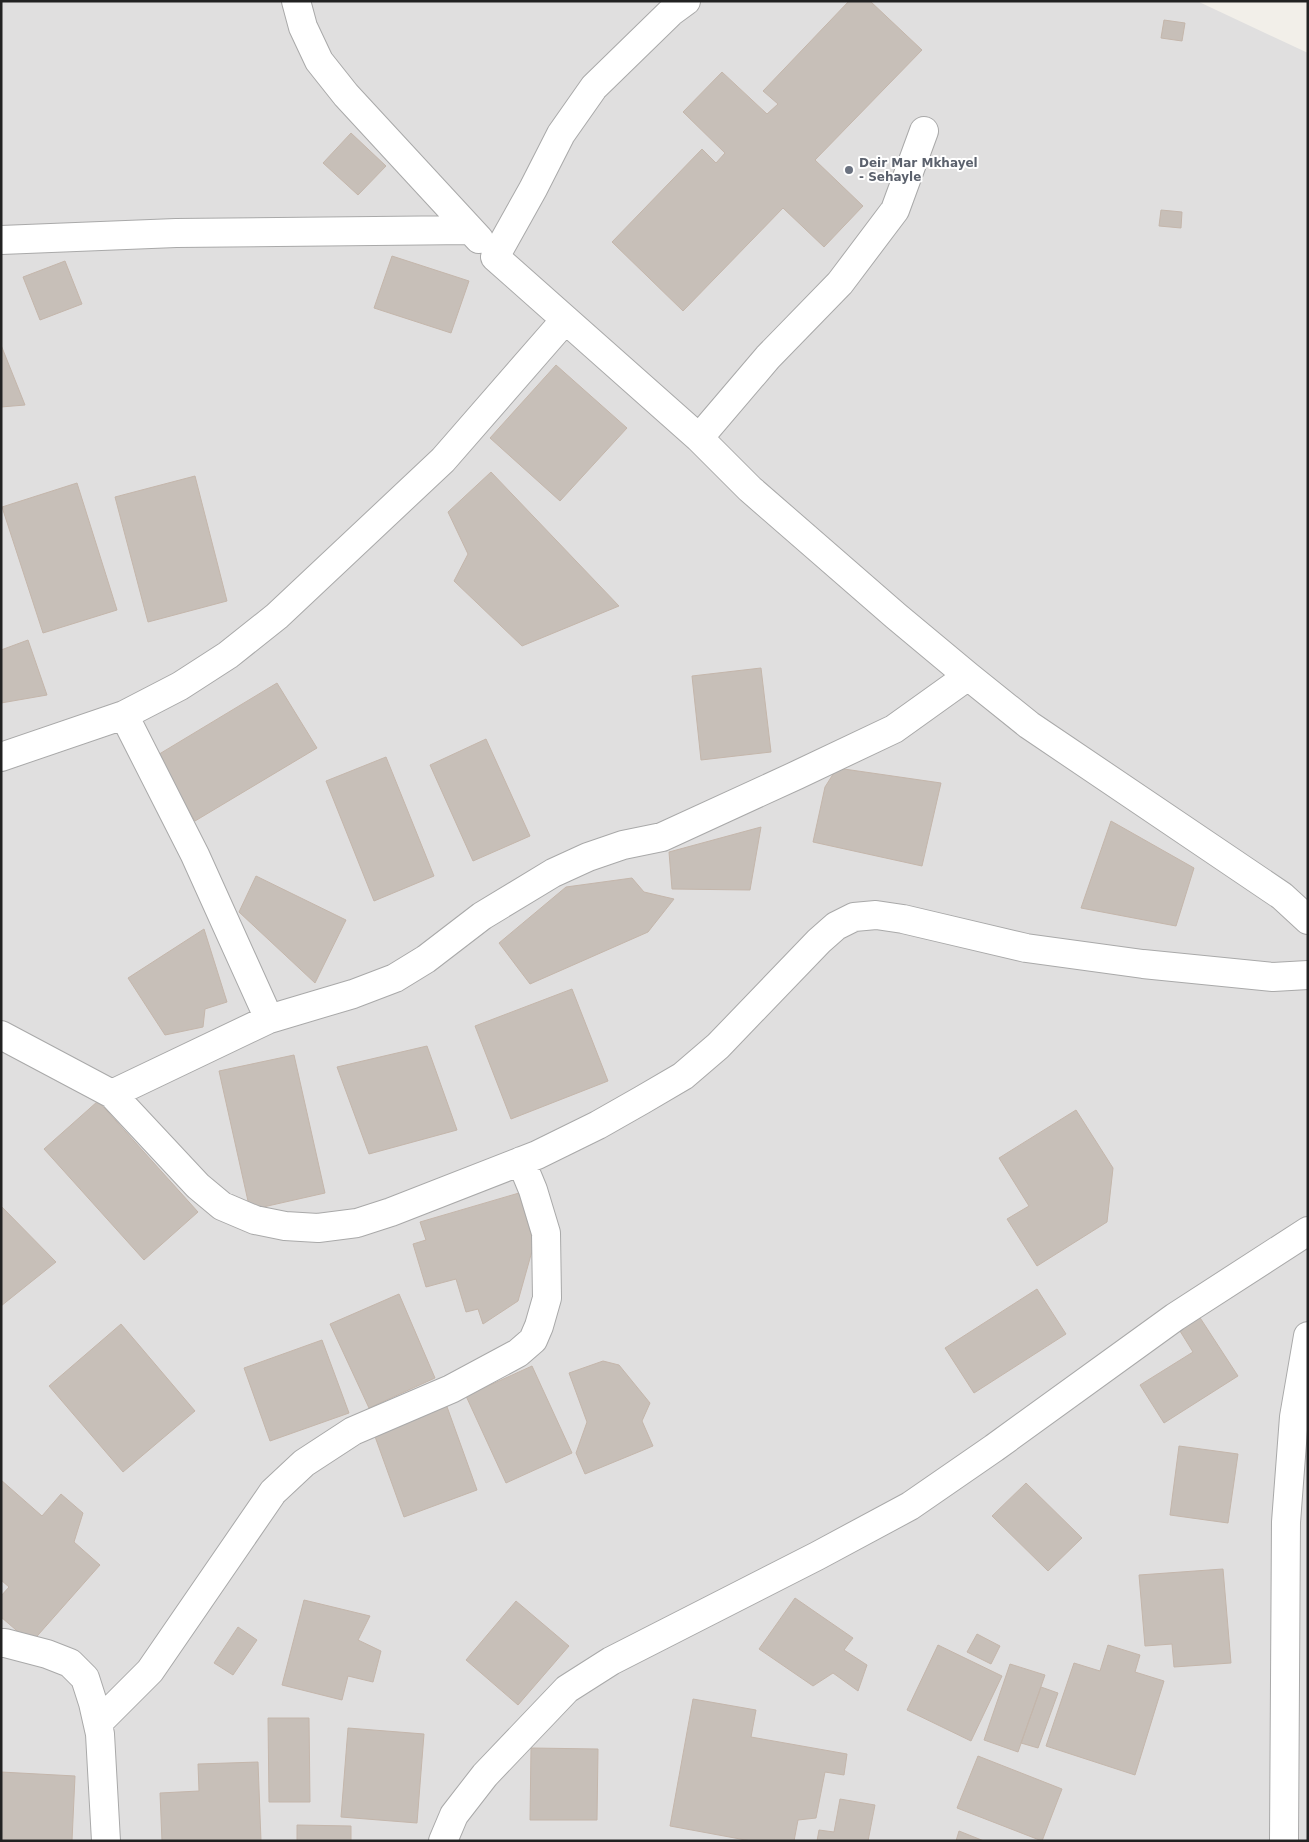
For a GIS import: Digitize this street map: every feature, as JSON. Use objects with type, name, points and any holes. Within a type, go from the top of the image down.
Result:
[{"type":"street","points":[[296,1],[303,26],[319,61],[346,95],[495,257],[699,438],[750,489],[896,616],[1029,725],[1282,896],[1308,920]]},
{"type":"street","points":[[495,257],[561,134],[594,87],[671,12],[686,1]]},
{"type":"street","points":[[699,438],[768,357],[840,283],[895,210],[924,130]]},
{"type":"street","points":[[1,240],[176,234],[470,230]]},
{"type":"street","points":[[1,757],[124,715],[180,686],[228,655],[277,616],[443,460],[565,320]]},
{"type":"street","points":[[112,1094],[269,1019],[353,994],[395,978],[426,959],[482,916],[552,873],[588,857],[624,845],[662,837],[806,771],[894,729],[968,676]]},
{"type":"street","points":[[124,715],[195,855],[269,1019]]},
{"type":"street","points":[[1,1035],[112,1094],[198,1186],[222,1206],[255,1220],[285,1226],[318,1228],[357,1223],[391,1212],[521,1161],[598,1125],[683,1076],[718,1046],[819,941],[836,926],[854,917],[876,915],[903,919],[1026,948],[1142,964],[1272,977],[1308,975]]},
{"type":"street","points":[[98,1723],[150,1671],[273,1492],[304,1463],[352,1431],[452,1389],[518,1353],[533,1340],[547,1298],[546,1232],[533,1190],[521,1161]]},
{"type":"street","points":[[443,1841],[454,1815],[485,1775],[567,1688],[611,1661],[817,1556],[910,1506],[994,1448],[1175,1317],[1308,1231]]},
{"type":"street","points":[[1284,1841],[1286,1522],[1294,1417],[1308,1336]]},
{"type":"street","points":[[1,1643],[48,1654],[70,1663],[85,1678],[100,1734],[106,1841]]},
{"type":"shaded area","points":[[1,1],[1197,1],[1308,53],[1308,1841],[1,1841]]},
{"type":"building","points":[[849,1],[870,1],[922,50],[815,160],[863,206],[824,247],[783,208],[683,311],[612,242],[702,149],[716,163],[725,153],[683,112],[722,72],[767,114],[778,104],[763,91]]},
{"type":"building","points":[[1164,20],[1185,23],[1182,41],[1161,38]]},
{"type":"building","points":[[351,133],[386,166],[358,195],[323,163]]},
{"type":"building","points":[[1161,210],[1182,212],[1181,228],[1159,226]]},
{"type":"building","points":[[392,256],[469,281],[451,333],[374,308]]},
{"type":"building","points":[[65,261],[82,304],[40,320],[23,277]]},
{"type":"building","points":[[1,345],[25,405],[1,407]]},
{"type":"building","points":[[556,365],[627,428],[560,501],[490,438]]},
{"type":"building","points":[[491,472],[619,606],[522,646],[454,581],[468,554],[448,512]]},
{"type":"building","points":[[195,476],[227,601],[148,622],[115,497]]},
{"type":"building","points":[[77,483],[117,610],[43,633],[2,507]]},
{"type":"building","points":[[28,640],[47,695],[1,703],[1,650]]},
{"type":"building","points":[[761,668],[771,752],[701,760],[692,676]]},
{"type":"building","points":[[277,683],[317,748],[195,821],[156,756]]},
{"type":"building","points":[[486,739],[530,836],[473,861],[430,765]]},
{"type":"building","points":[[386,757],[434,876],[374,901],[326,781]]},
{"type":"building","points":[[837,768],[941,783],[922,866],[813,842],[825,787]]},
{"type":"building","points":[[1111,821],[1194,868],[1176,926],[1081,908]]},
{"type":"building","points":[[761,827],[750,890],[672,889],[669,852]]},
{"type":"building","points":[[256,876],[346,920],[315,983],[239,912]]},
{"type":"building","points":[[632,878],[644,892],[674,899],[648,932],[530,984],[499,943],[566,887]]},
{"type":"building","points":[[204,929],[227,1002],[205,1009],[203,1027],[165,1035],[128,978]]},
{"type":"building","points":[[572,989],[608,1081],[511,1119],[475,1026]]},
{"type":"building","points":[[427,1046],[457,1130],[369,1154],[337,1067]]},
{"type":"building","points":[[294,1055],[325,1193],[250,1210],[219,1071]]},
{"type":"building","points":[[98,1101],[198,1212],[144,1260],[44,1149]]},
{"type":"building","points":[[1076,1110],[1113,1168],[1107,1222],[1037,1266],[1007,1219],[1029,1206],[999,1158]]},
{"type":"building","points":[[519,1193],[534,1244],[518,1301],[483,1324],[478,1309],[466,1312],[456,1279],[426,1287],[413,1244],[426,1240],[420,1222]]},
{"type":"building","points":[[1,1206],[56,1262],[1,1306]]},
{"type":"building","points":[[1037,1289],[1066,1334],[974,1393],[945,1348]]},
{"type":"building","points":[[399,1294],[435,1378],[369,1408],[330,1324]]},
{"type":"building","points":[[1195,1310],[1238,1376],[1164,1423],[1140,1385],[1193,1352],[1175,1323]]},
{"type":"building","points":[[121,1324],[195,1411],[123,1472],[49,1386]]},
{"type":"building","points":[[322,1340],[349,1413],[270,1441],[244,1368]]},
{"type":"building","points":[[603,1361],[619,1365],[650,1403],[642,1421],[653,1446],[585,1474],[576,1453],[587,1422],[569,1373]]},
{"type":"building","points":[[532,1366],[572,1453],[506,1483],[466,1396]]},
{"type":"building","points":[[446,1404],[477,1490],[404,1517],[373,1431]]},
{"type":"building","points":[[1179,1446],[1238,1454],[1228,1523],[1170,1515]]},
{"type":"building","points":[[1,1480],[42,1516],[61,1494],[83,1513],[74,1542],[100,1565],[31,1643],[1,1617],[1,1596],[9,1587],[1,1580]]},
{"type":"building","points":[[1026,1483],[1082,1538],[1048,1571],[992,1516]]},
{"type":"building","points":[[1223,1569],[1231,1663],[1174,1667],[1172,1644],[1145,1646],[1139,1575]]},
{"type":"building","points":[[795,1598],[853,1638],[844,1650],[867,1665],[858,1691],[833,1673],[813,1686],[759,1649]]},
{"type":"building","points":[[304,1600],[370,1616],[358,1640],[381,1651],[373,1682],[348,1676],[342,1700],[282,1685]]},
{"type":"building","points":[[516,1601],[569,1646],[518,1705],[466,1660]]},
{"type":"building","points":[[238,1627],[257,1640],[233,1675],[214,1663]]},
{"type":"building","points":[[977,1634],[1000,1646],[991,1664],[967,1652]]},
{"type":"building","points":[[938,1645],[1002,1676],[971,1741],[907,1710]]},
{"type":"building","points":[[1108,1645],[1140,1655],[1135,1672],[1164,1681],[1135,1775],[1046,1746],[1074,1663],[1100,1671]]},
{"type":"building","points":[[1010,1664],[1045,1675],[1018,1752],[984,1740]]},
{"type":"building","points":[[1041,1687],[1058,1693],[1038,1748],[1021,1743]]},
{"type":"building","points":[[693,1699],[756,1710],[751,1737],[847,1754],[844,1775],[825,1772],[816,1818],[798,1820],[794,1841],[751,1841],[670,1826]]},
{"type":"building","points":[[268,1718],[309,1718],[310,1802],[269,1802]]},
{"type":"building","points":[[348,1728],[424,1734],[417,1823],[341,1817]]},
{"type":"building","points":[[531,1748],[598,1749],[597,1820],[530,1820]]},
{"type":"building","points":[[978,1756],[1062,1789],[1042,1841],[957,1808]]},
{"type":"building","points":[[258,1762],[261,1841],[162,1841],[160,1793],[199,1791],[198,1764]]},
{"type":"building","points":[[1,1772],[75,1776],[72,1841],[1,1841]]},
{"type":"building","points":[[840,1799],[875,1805],[868,1841],[817,1841],[819,1830],[834,1832]]},
{"type":"building","points":[[297,1825],[351,1826],[351,1841],[297,1841]]},
{"type":"building","points":[[959,1831],[984,1841],[956,1841]]},
{"type":"place","name":"Deir Mar Mkhayel - Sehayle","points":[[849,170]]}]
